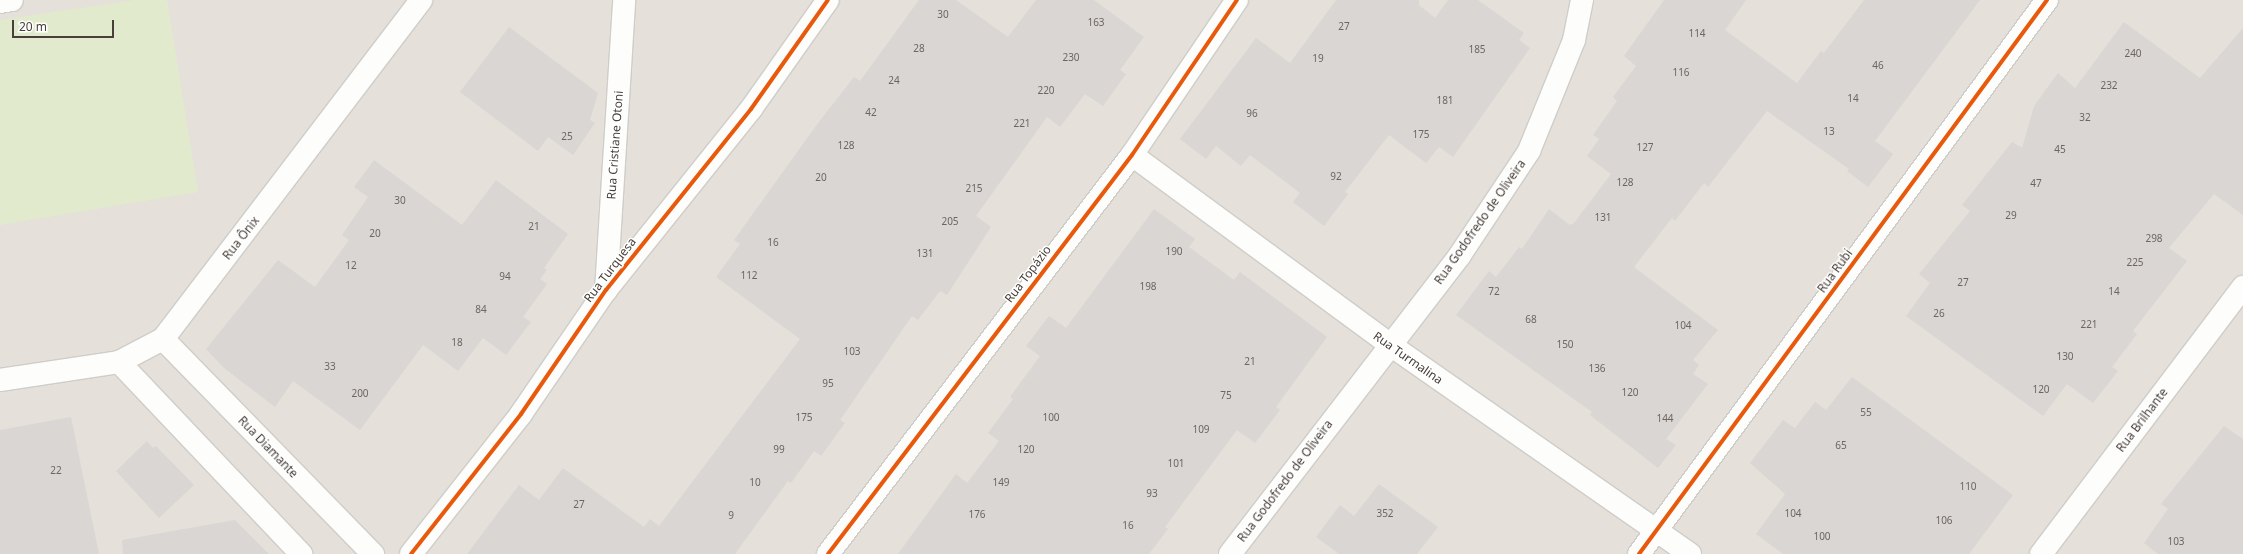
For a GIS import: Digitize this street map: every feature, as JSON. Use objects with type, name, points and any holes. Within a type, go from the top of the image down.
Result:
[{"type":"street","points":[[0,2],[12,0]]},
{"type":"street","name":"Rua Ônix","points":[[0,380],[119,362],[163,339],[421,0]]},
{"type":"street","name":"Rua Cristiane Otoni","points":[[606,290],[624,0]]},
{"type":"street","name":"Rua Turquesa","points":[[411,554],[521,414],[606,290],[751,109],[828,0]]},
{"type":"street","name":"Rua Topázio","points":[[828,554],[1132,155],[1237,0]]},
{"type":"street","name":"Rua Godofredo de Oliveira","points":[[1230,554],[1389,344],[1460,255],[1529,151],[1574,40],[1582,0]]},
{"type":"street","name":"Rua Rubi","points":[[1639,554],[2047,0]]},
{"type":"street","name":"Rua Turmalina","points":[[1132,155],[1389,344],[1690,554]]},
{"type":"street","name":"Rua Brilhante","points":[[2041,554],[2243,287]]},
{"type":"street","name":"Rua Diamante","points":[[163,339],[373,554]]},
{"type":"street","points":[[119,362],[301,554]]},
{"type":"shaded area","points":[[0,0],[2243,0],[2243,554],[0,554]]},
{"type":"green space","points":[[135,0],[167,0],[198,192],[0,225],[0,20]]},
{"type":"building","points":[[919,0],[956,0],[1008,37],[1036,0],[1094,0],[1144,37],[1120,70],[1126,74],[1103,106],[1085,94],[1060,127],[1047,117],[976,216],[991,227],[947,295],[940,291],[918,320],[912,316],[840,420],[845,423],[821,456],[814,451],[791,483],[788,481],[735,554],[467,554],[519,485],[539,500],[563,468],[644,527],[650,519],[659,526],[800,339],[716,277],[740,244],[734,240],[818,123],[854,77],[860,81]]},
{"type":"building","points":[[1336,0],[1419,0],[1419,5],[1435,18],[1448,0],[1478,0],[1524,33],[1519,40],[1530,48],[1453,157],[1439,147],[1426,163],[1389,135],[1345,192],[1348,194],[1324,226],[1293,202],[1300,193],[1250,155],[1241,166],[1216,146],[1206,159],[1180,139],[1256,38],[1290,63]]},
{"type":"building","points":[[1664,0],[1746,0],[1725,30],[1797,83],[1821,51],[1824,53],[1864,0],[1980,0],[1875,141],[1893,154],[1868,187],[1847,171],[1849,169],[1767,111],[1708,187],[1704,183],[1675,221],[1672,218],[1634,267],[1718,330],[1693,360],[1699,365],[1693,374],[1708,384],[1666,439],[1676,445],[1658,468],[1590,415],[1592,412],[1456,315],[1489,271],[1496,277],[1519,247],[1522,249],[1549,209],[1570,225],[1574,223],[1611,174],[1587,156],[1599,139],[1593,135],[1617,101],[1613,97],[1636,66],[1624,56]]},
{"type":"building","points":[[2124,22],[2200,78],[2243,28],[2243,215],[2214,194],[2169,248],[2187,261],[2133,331],[2137,334],[2112,367],[2118,371],[2093,403],[2067,384],[2043,416],[1906,316],[1930,283],[1919,274],[1970,211],[1962,205],[2012,142],[2022,148],[2034,106],[2058,73],[2075,88]]},
{"type":"building","points":[[509,27],[598,93],[590,120],[595,123],[573,155],[548,137],[538,151],[460,92]]},
{"type":"building","points":[[374,160],[462,225],[496,180],[568,234],[544,268],[547,270],[540,279],[547,284],[523,317],[531,322],[506,355],[483,338],[458,371],[423,345],[360,430],[293,381],[275,407],[224,368],[206,349],[278,260],[315,287],[349,240],[342,235],[368,197],[354,187]]},
{"type":"building","points":[[1154,209],[1195,239],[1189,247],[1234,280],[1240,272],[1327,337],[1276,407],[1280,410],[1255,443],[1237,430],[1165,527],[1168,529],[1149,554],[898,554],[956,474],[967,483],[999,441],[988,433],[1013,399],[1010,397],[1040,356],[1026,346],[1049,316],[1066,328]]},
{"type":"building","points":[[1852,377],[2013,495],[1969,554],[1783,554],[1756,534],[1785,494],[1750,463],[1783,420],[1795,428],[1815,402],[1826,410]]},
{"type":"building","points":[[71,417],[99,554],[0,554],[0,430]]},
{"type":"building","points":[[2224,426],[2243,439],[2243,554],[2158,554],[2144,543],[2168,509],[2161,504]]},
{"type":"building","points":[[147,441],[153,448],[156,446],[194,485],[159,518],[116,471]]},
{"type":"building","points":[[1379,484],[1438,527],[1417,554],[1339,554],[1316,537],[1340,505],[1354,516]]},
{"type":"building","points":[[235,520],[269,554],[123,554],[122,540]]},
{"type":"cycle path","points":[[411,554],[521,414],[606,290],[751,109],[828,0]]},
{"type":"cycle path","points":[[828,554],[1132,155],[1237,0]]},
{"type":"cycle path","points":[[1639,554],[2047,0]]}]
